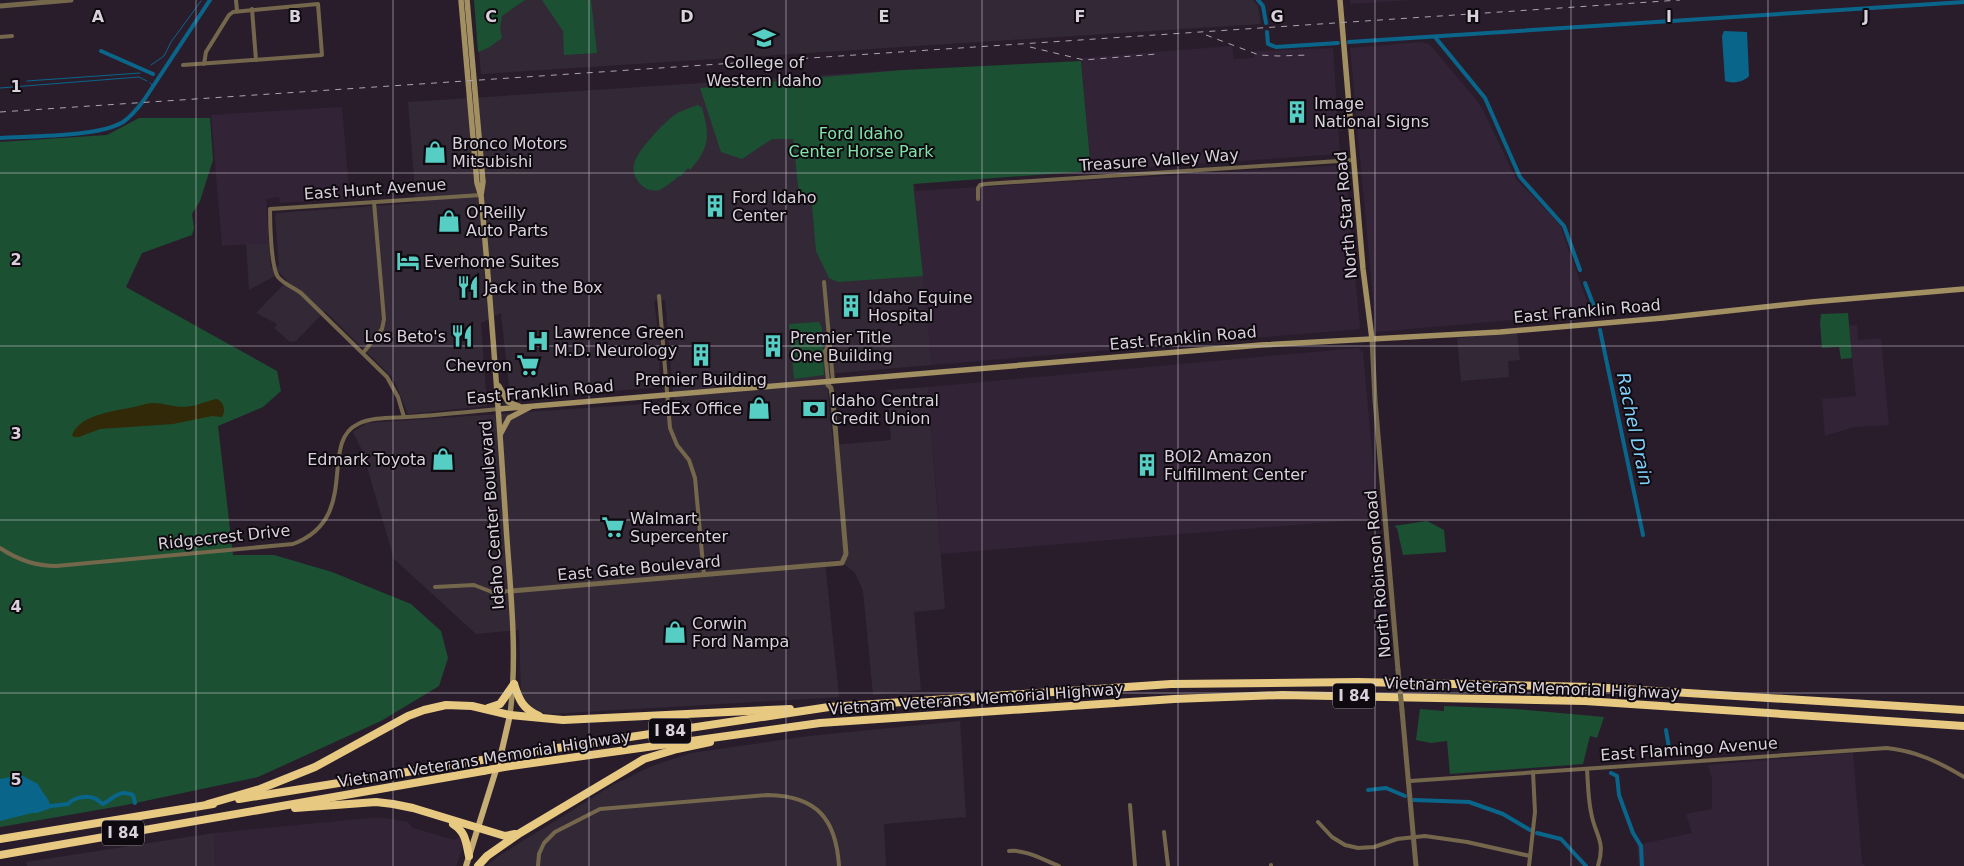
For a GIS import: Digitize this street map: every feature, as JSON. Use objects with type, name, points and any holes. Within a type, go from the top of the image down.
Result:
[{"type":"highway","name":"Vietnam Veterans Memorial Highway","points":[[0,838],[511,755],[829,707],[1171,684],[1358,682],[1591,687],[1964,710]]},
{"type":"highway","points":[[208,804],[260,789],[315,767],[424,710],[446,705],[491,708],[500,704],[514,684]]},
{"type":"highway","points":[[514,684],[524,707],[545,719]]},
{"type":"highway","name":"Vietnam Veterans Memorial Highway","points":[[0,855],[504,767],[820,723],[1174,698],[1282,696],[1585,701],[1964,726]]},
{"type":"highway","points":[[484,708],[510,715],[545,719],[621,718],[829,707]]},
{"type":"highway","points":[[478,866],[487,856],[520,833],[644,760],[677,749],[746,733]]},
{"type":"highway","points":[[247,812],[376,802],[413,808],[505,836],[520,833]]},
{"type":"highway","points":[[445,819],[460,828],[464,833],[469,856]]},
{"type":"main road","name":"Idaho Center Boulevard","points":[[461,0],[477,183],[481,195]]},
{"type":"main road","name":"Idaho Center Boulevard","points":[[467,0],[482,173],[481,195],[501,433],[511,591],[515,659],[510,715]]},
{"type":"main road","name":"North Star Road","points":[[1340,0],[1363,268],[1372,338]]},
{"type":"main road","name":"East Franklin Road","points":[[499,409],[1261,345],[1500,332],[1964,289]]},
{"type":"main road","points":[[496,380],[508,402],[521,407]]},
{"type":"main road","points":[[501,433],[509,418],[531,406]]},
{"type":"main road","points":[[466,866],[502,754],[510,715]]},
{"type":"street","points":[[0,6],[71,0]]},
{"type":"street","points":[[236,0],[237,11]]},
{"type":"street","points":[[183,65],[204,64],[322,55],[318,4],[285,4],[237,11],[229,15],[206,52],[204,64]]},
{"type":"street","points":[[252,10],[256,60]]},
{"type":"street","points":[[0,37],[12,36]]},
{"type":"street","name":"Treasure Valley Way","points":[[978,199],[978,188],[980,185],[986,184],[1354,160]]},
{"type":"street","name":"East Hunt Avenue","points":[[362,352],[301,293],[285,283],[277,275],[274,265],[270,209],[481,195]]},
{"type":"street","points":[[374,202],[384,319],[378,336],[362,352],[387,377],[393,386],[404,417]]},
{"type":"street","points":[[824,282],[829,346],[825,351],[831,381]]},
{"type":"street","points":[[659,296],[666,394],[671,432],[677,445],[689,460],[695,478],[704,575]]},
{"type":"street","name":"North Robinson Road","points":[[1372,338],[1375,400],[1416,866]]},
{"type":"street","name":"East Gate Boulevard","points":[[435,587],[474,585],[492,592],[511,591],[839,564],[844,561],[846,554],[831,388],[828,385],[831,381]]},
{"type":"street","name":"East Franklin Road","points":[[404,417],[499,409]]},
{"type":"street","name":"Ridgecrest Drive","points":[[0,548],[28,562],[38,565],[56,566],[256,549],[293,544],[317,530],[331,511],[341,446],[351,429],[356,424],[369,420],[404,417]]},
{"type":"street","name":"East Flamingo Avenue","points":[[1410,781],[1887,748],[1917,753],[1964,777]]},
{"type":"street","points":[[1587,769],[1590,811],[1602,853],[1598,866]]},
{"type":"street","points":[[1529,866],[1535,812],[1533,772]]},
{"type":"street","points":[[538,865],[539,854],[544,843],[554,832],[600,809],[780,795],[807,803],[822,814],[829,823],[838,848],[839,866]]},
{"type":"street","points":[[1130,805],[1135,866]]},
{"type":"street","points":[[1318,822],[1332,838],[1345,845],[1358,848],[1374,847],[1397,839],[1425,836],[1467,842],[1530,856]]},
{"type":"street","points":[[1164,832],[1168,866]]},
{"type":"street","points":[[1009,851],[1015,850],[1031,854],[1059,866]]},
{"type":"shaded area","name":"College of Western Idaho","points":[[474,0],[1253,0],[1258,6],[1261,24],[481,74]]},
{"type":"shaded area","points":[[1350,0],[1411,0],[1350,4]]},
{"type":"shaded area","points":[[1421,42],[1429,44],[1475,98],[1483,110],[1516,179],[1560,225],[1591,313],[1376,332],[1350,48]]},
{"type":"shaded area","points":[[1232,46],[1234,59],[1254,58],[1254,51],[1333,48],[1340,154],[1091,171],[1081,58]]},
{"type":"shaded area","points":[[903,70],[932,365],[826,374],[833,445],[891,440],[887,390],[928,387],[945,609],[914,612],[921,690],[873,695],[863,591],[855,573],[839,560],[825,561],[839,697],[549,714],[532,710],[524,702],[521,692],[519,630],[476,634],[394,559],[362,450],[353,432],[367,423],[674,402],[665,300],[654,301],[660,346],[659,387],[514,400],[510,395],[501,313],[481,323],[487,406],[408,414],[393,378],[325,311],[296,341],[290,342],[274,328],[277,324],[256,313],[287,281],[280,273],[249,290],[246,244],[269,243],[271,268],[279,266],[275,215],[277,213],[416,203],[408,102]]},
{"type":"shaded area","points":[[342,107],[350,199],[280,203],[279,197],[266,199],[269,243],[222,246],[211,115]]},
{"type":"shaded area","points":[[1345,165],[1360,329],[932,365],[914,191]]},
{"type":"shaded area","points":[[1857,325],[1858,340],[1881,338],[1889,425],[1854,427],[1825,436],[1822,399],[1856,396],[1849,326]]},
{"type":"shaded area","points":[[1517,333],[1520,360],[1508,361],[1509,377],[1461,381],[1457,338]]},
{"type":"shaded area","points":[[1358,348],[1363,353],[1378,518],[941,554],[928,387]]},
{"type":"shaded area","points":[[960,721],[966,817],[884,824],[886,866],[486,866],[497,857],[613,785],[652,766],[691,753],[809,736]]},
{"type":"shaded area","points":[[1853,753],[1862,863],[1865,866],[1639,866],[1637,845],[1692,833],[1686,814],[1712,809],[1712,779],[1708,765]]},
{"type":"shaded area","points":[[386,818],[408,822],[413,828],[454,840],[461,836],[463,847],[456,866],[216,866],[214,833]]},
{"type":"shaded area","points":[[214,833],[216,866],[27,866],[26,862]]},
{"type":"green space","points":[[474,0],[525,0],[502,16],[500,29],[502,38],[488,48],[478,52]]},
{"type":"green space","points":[[542,0],[591,0],[597,53],[564,55],[563,31]]},
{"type":"green space","name":"Ford Idaho Center Horse Park","points":[[1081,61],[1091,171],[913,184],[923,276],[838,282],[829,278],[816,251],[812,205],[799,195],[793,139],[772,139],[742,159],[721,152],[700,88],[903,70]]},
{"type":"green space","points":[[698,105],[702,108],[707,134],[705,148],[697,162],[690,170],[688,168],[680,177],[662,189],[653,190],[643,186],[636,177],[634,166],[646,143],[673,116]]},
{"type":"green space","points":[[139,118],[210,118],[213,160],[200,201],[192,214],[194,228],[192,235],[142,253],[126,287],[277,371],[281,391],[263,407],[218,426],[233,555],[274,555],[332,572],[411,604],[441,631],[448,658],[439,686],[381,721],[258,777],[126,805],[0,827],[0,142],[107,135]]},
{"type":"green space","points":[[1848,313],[1852,358],[1841,359],[1839,347],[1822,348],[1821,314]]},
{"type":"green space","points":[[819,322],[822,328],[824,375],[794,379],[789,324]]},
{"type":"green space","points":[[1427,521],[1444,530],[1446,552],[1403,555],[1397,528],[1394,526]]},
{"type":"green space","points":[[1444,706],[1515,709],[1604,717],[1597,738],[1590,736],[1583,764],[1450,774],[1447,741],[1431,743],[1416,740],[1420,709],[1444,711]]},
{"type":"sand","points":[[217,399],[224,407],[222,417],[212,416],[173,424],[100,429],[79,437],[72,435],[83,422],[109,412],[150,403],[186,407]]},
{"type":"water","points":[[1724,31],[1747,32],[1749,76],[1738,82],[1725,81],[1722,36]]},
{"type":"water","points":[[21,775],[38,784],[51,808],[0,821],[0,779]]},
{"type":"waterway","points":[[0,138],[98,131],[123,122],[132,115],[144,100],[210,0]]},
{"type":"waterway","points":[[1258,0],[1263,6],[1266,23]]},
{"type":"waterway","points":[[151,65],[164,56],[171,42],[201,1]]},
{"type":"waterway","points":[[1349,42],[1964,2]]},
{"type":"waterway","points":[[1267,32],[1268,44],[1276,47],[1338,43]]},
{"type":"waterway","name":"Rachel Drain","points":[[1435,37],[1485,98],[1520,177],[1564,226],[1580,270]]},
{"type":"waterway","points":[[101,51],[153,74]]},
{"type":"waterway","points":[[27,81],[140,73]]},
{"type":"waterway","points":[[0,88],[139,77],[147,81]]},
{"type":"waterway","points":[[150,83],[153,86]]},
{"type":"waterway","name":"Rachel Drain","points":[[1585,283],[1595,309]]},
{"type":"waterway","name":"Rachel Drain","points":[[1600,330],[1643,535]]},
{"type":"waterway","name":"Rachel Drain","points":[[1666,730],[1669,748]]},
{"type":"waterway","name":"Rachel Drain","points":[[1611,773],[1617,776],[1619,795],[1633,833],[1641,846],[1642,866]]},
{"type":"waterway","points":[[1368,790],[1386,788],[1405,796]]},
{"type":"waterway","points":[[51,806],[68,804],[81,797],[93,798],[103,804],[124,793],[133,795],[135,803]]},
{"type":"waterway","points":[[1414,800],[1469,802],[1503,814],[1530,830]]},
{"type":"waterway","points":[[1537,833],[1561,839],[1586,866]]},
{"type":"railway","points":[[0,112],[1680,0]]},
{"type":"railway","points":[[1206,35],[1259,55],[1309,55]]},
{"type":"railway","points":[[1030,47],[1084,60],[1157,54]]},
{"type":"place","name":"College of Western Idaho","points":[[764,38]]},
{"type":"place","name":"Image National Signs","points":[[1297,112]]},
{"type":"place","name":"Bronco Motors Mitsubishi","points":[[435,152]]},
{"type":"place","name":"Ford Idaho Center","points":[[715,206]]},
{"type":"place","name":"O'Reilly Auto Parts","points":[[449,221]]},
{"type":"place","name":"Everhome Suites","points":[[408,261]]},
{"type":"place","name":"Jack in the Box","points":[[468,287]]},
{"type":"place","name":"Idaho Equine Hospital","points":[[851,306]]},
{"type":"place","name":"Los Beto's","points":[[462,336]]},
{"type":"place","name":"Lawrence Green M.D. Neurology","points":[[538,341]]},
{"type":"place","name":"Premier Title One Building","points":[[773,346]]},
{"type":"place","name":"Premier Building","points":[[701,355]]},
{"type":"place","name":"Chevron","points":[[528,365]]},
{"type":"place","name":"FedEx Office","points":[[759,408]]},
{"type":"place","name":"Idaho Central Credit Union","points":[[814,409]]},
{"type":"place","name":"Edmark Toyota","points":[[443,459]]},
{"type":"place","name":"BOI2 Amazon Fulfillment Center","points":[[1147,465]]},
{"type":"place","name":"Walmart Supercenter","points":[[613,527]]},
{"type":"place","name":"Corwin Ford Nampa","points":[[675,632]]}]
